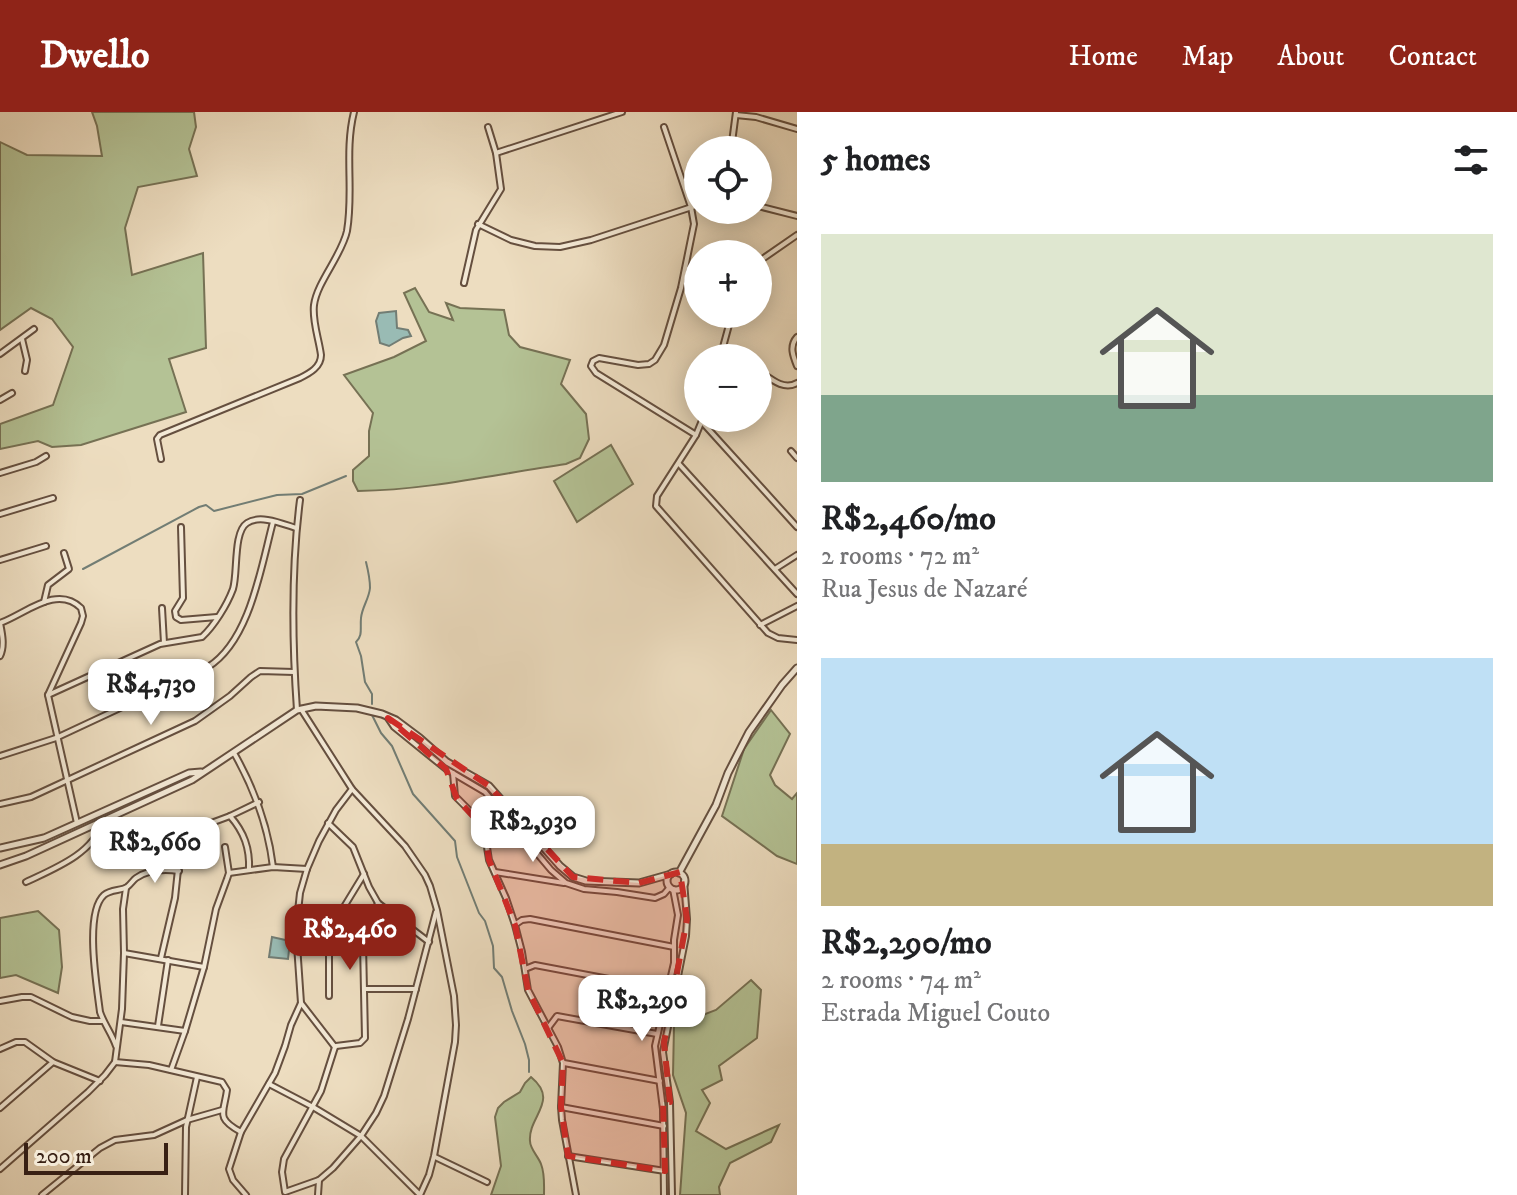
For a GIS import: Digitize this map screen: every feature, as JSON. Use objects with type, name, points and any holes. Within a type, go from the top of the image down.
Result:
[{"type":"street","points":[[161,459],[157,443],[160,435],[300,378],[320,363],[314,305],[347,229],[350,198],[348,143],[354,112]]},
{"type":"street","points":[[496,153],[622,112]]},
{"type":"street","points":[[733,136],[736,114],[797,129]]},
{"type":"street","points":[[464,283],[478,224],[501,189],[496,153],[488,127]]},
{"type":"street","points":[[664,127],[684,186]]},
{"type":"street","points":[[478,224],[524,244],[560,247],[684,209]]},
{"type":"street","points":[[772,210],[797,216]]},
{"type":"street","points":[[694,224],[681,288],[659,356],[644,366],[599,358],[591,366],[596,373],[696,435]]},
{"type":"street","points":[[772,252],[797,235]]},
{"type":"street","points":[[0,354],[34,329]]},
{"type":"street","points":[[797,337],[792,352],[797,366]]},
{"type":"street","points":[[22,339],[27,360],[25,371]]},
{"type":"street","points":[[772,378],[785,386],[797,383]]},
{"type":"street","points":[[0,400],[12,393]]},
{"type":"street","points":[[697,432],[656,498],[656,506],[760,625],[774,637],[797,640]]},
{"type":"street","points":[[714,432],[797,527]]},
{"type":"street","points":[[791,451],[797,458]]},
{"type":"street","points":[[0,473],[46,456]]},
{"type":"street","points":[[679,464],[797,594]]},
{"type":"street","points":[[0,514],[53,498]]},
{"type":"street","points":[[269,1084],[361,1136],[420,1195],[434,1156],[455,1042],[454,996],[430,886],[415,860],[352,789],[299,710],[294,672],[293,574],[300,500]]},
{"type":"street","points":[[48,695],[164,643],[202,637],[234,585],[242,527],[251,520],[296,528]]},
{"type":"street","points":[[0,756],[56,738],[217,661],[252,604],[273,522]]},
{"type":"street","points":[[181,527],[183,598],[175,611],[176,617],[183,620],[217,617]]},
{"type":"street","points":[[0,560],[46,546]]},
{"type":"street","points":[[44,602],[48,585],[69,569],[64,553]]},
{"type":"street","points":[[775,569],[797,555]]},
{"type":"street","points":[[0,656],[3,645],[0,623],[62,597],[81,608],[83,616],[48,695],[77,823]]},
{"type":"street","points":[[760,625],[797,606]]},
{"type":"street","points":[[162,608],[164,643]]},
{"type":"street","points":[[679,873],[716,805],[749,732],[797,668]]},
{"type":"street","points":[[0,804],[27,799],[195,721],[255,673],[267,670],[294,672]]},
{"type":"street","points":[[0,865],[102,823],[192,780],[299,710],[316,706],[371,710],[407,728],[447,762],[489,786],[573,877],[586,881],[639,883],[679,873]]},
{"type":"street","points":[[388,718],[394,727],[453,773],[485,792],[551,870],[566,883]]},
{"type":"street","points":[[234,753],[259,802],[273,867]]},
{"type":"street","points":[[0,848],[38,840],[189,773],[202,772]]},
{"type":"street","points":[[453,773],[455,796],[484,828],[489,860],[515,925],[528,990],[563,1063],[561,1107],[576,1195]]},
{"type":"street","points":[[246,1195],[233,1180],[229,1169],[241,1132],[283,1054],[301,1003],[297,910],[307,869],[328,823],[352,789]]},
{"type":"street","points":[[164,849],[181,841],[195,829],[259,802]]},
{"type":"street","points":[[230,816],[247,844],[249,870]]},
{"type":"street","points":[[26,882],[88,847],[102,823]]},
{"type":"street","points":[[328,823],[353,847],[378,903],[429,942]]},
{"type":"street","points":[[161,958],[171,918],[181,841]]},
{"type":"street","points":[[171,1070],[204,967],[213,918],[229,873],[225,847]]},
{"type":"street","points":[[229,873],[273,867],[307,869]]},
{"type":"street","points":[[117,1048],[100,1012],[96,974],[96,907],[104,896],[126,888],[147,872],[179,871]]},
{"type":"street","points":[[495,872],[566,883],[584,889],[655,898],[671,888],[679,889],[684,881]]},
{"type":"street","points":[[672,1195],[670,1102],[663,1052],[686,936],[687,903],[684,881],[679,873]]},
{"type":"street","points":[[329,996],[329,937],[364,874]]},
{"type":"street","points":[[664,1195],[664,1126],[656,1060],[657,1034],[674,963],[678,911],[667,881],[671,874]]},
{"type":"street","points":[[0,1169],[100,1081],[115,1062],[121,1022],[126,888]]},
{"type":"street","points":[[335,1047],[360,1043],[365,1038],[363,944],[378,903]]},
{"type":"street","points":[[335,1047],[321,1091],[284,1159],[285,1192],[319,1180],[333,1168],[376,1113],[384,1096],[437,910]]},
{"type":"street","points":[[515,925],[530,919],[674,947]]},
{"type":"street","points":[[124,953],[204,967]]},
{"type":"street","points":[[158,1026],[168,960]]},
{"type":"street","points":[[525,969],[535,965],[667,990]]},
{"type":"street","points":[[365,989],[416,989]]},
{"type":"street","points":[[0,1001],[31,997],[72,1017],[103,1021]]},
{"type":"street","points":[[301,1003],[335,1047]]},
{"type":"street","points":[[548,1028],[557,1016],[657,1034]]},
{"type":"street","points":[[121,1022],[185,1031]]},
{"type":"street","points":[[0,1049],[16,1042],[25,1042],[53,1062],[100,1081]]},
{"type":"street","points":[[0,1108],[53,1062]]},
{"type":"street","points":[[115,1062],[171,1070],[222,1082],[227,1090],[222,1110],[227,1122],[241,1132]]},
{"type":"street","points":[[563,1063],[660,1081]]},
{"type":"street","points":[[185,1195],[187,1120],[197,1077]]},
{"type":"street","points":[[662,1102],[670,1102]]},
{"type":"street","points":[[561,1107],[664,1126]]},
{"type":"street","points":[[42,1195],[109,1143],[123,1138],[154,1135],[187,1120],[222,1110]]},
{"type":"street","points":[[434,1156],[487,1182]]},
{"type":"street","points":[[568,1156],[665,1171]]},
{"type":"street","points":[[318,1195],[319,1180]]},
{"type":"highlighted area","points":[[388,718],[489,786],[573,877],[639,883],[680,872],[687,919],[664,1043],[670,1102],[663,1102],[665,1171],[568,1156],[561,1107],[563,1063],[528,990],[515,925],[489,860],[484,828],[457,799],[446,769]]},
{"type":"green space","points":[[92,112],[194,112],[196,127],[189,149],[197,176],[138,187],[125,228],[132,275],[203,253],[206,348],[169,359],[186,412],[81,445],[52,447],[38,441],[0,449],[0,424],[53,405],[73,347],[52,319],[31,308],[0,330],[0,142],[27,155],[102,156]]},
{"type":"green space","points":[[415,288],[429,312],[453,320],[446,303],[460,308],[504,310],[509,335],[520,347],[570,360],[561,384],[586,414],[589,439],[580,458],[566,464],[463,481],[358,491],[353,481],[353,470],[369,456],[373,413],[344,375],[394,357],[426,341],[404,293]]},
{"type":"green space","points":[[611,445],[633,484],[577,522],[554,481]]},
{"type":"green space","points":[[771,710],[790,734],[770,775],[775,785],[792,799],[797,793],[797,864],[777,856],[722,816],[744,749]]},
{"type":"green space","points":[[38,911],[59,930],[62,967],[58,993],[16,975],[0,978],[0,918]]},
{"type":"green space","points":[[751,980],[761,990],[757,1038],[719,1066],[722,1080],[702,1090],[710,1103],[696,1131],[726,1149],[779,1125],[771,1142],[730,1163],[719,1187],[720,1195],[680,1195],[686,1113],[673,1075],[674,1026],[716,1010]]},
{"type":"green space","points":[[531,1077],[543,1094],[530,1141],[542,1168],[544,1195],[491,1195],[501,1166],[495,1117],[498,1108],[520,1092]]},
{"type":"water","points":[[396,311],[397,328],[408,330],[411,336],[389,346],[380,343],[376,321],[379,313]]},
{"type":"water","points":[[272,937],[290,941],[288,959],[269,957]]},
{"type":"waterway","points":[[83,569],[199,507],[206,505],[214,511],[277,495],[302,494],[346,476]]},
{"type":"waterway","points":[[366,562],[370,588],[356,642],[365,682],[372,694],[372,704]]},
{"type":"waterway","points":[[372,715],[392,746],[413,794],[455,841],[457,857],[493,946],[494,968],[502,977],[525,1044],[529,1072]]}]
